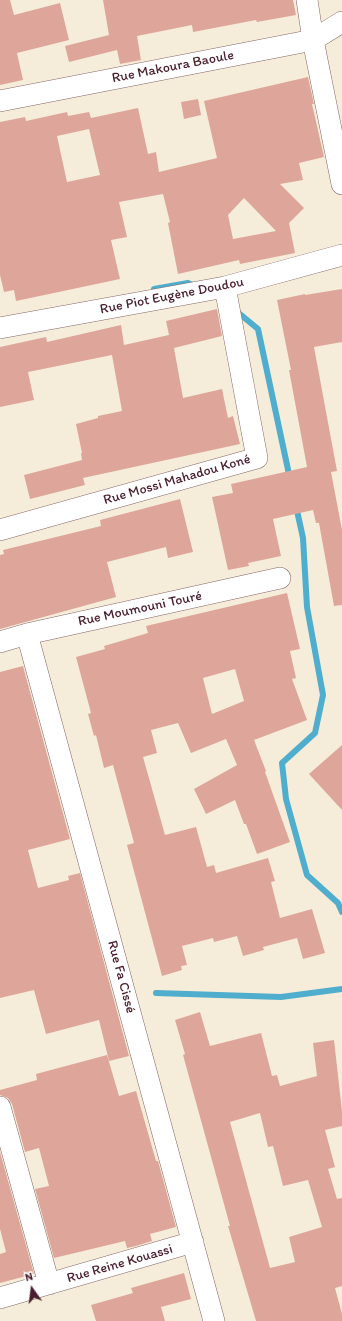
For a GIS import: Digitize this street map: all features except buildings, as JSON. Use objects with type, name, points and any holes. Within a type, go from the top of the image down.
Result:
[{"type":"street","points":[[307,0],[313,40],[342,184]]},
{"type":"street","name":"Rue Makoura Baoule","points":[[0,101],[313,40],[342,22]]},
{"type":"street","name":"Rue Piot Eugène Doudou","points":[[0,328],[225,287],[342,255]]},
{"type":"street","name":"Rue Mossi Mahadou Koné","points":[[0,530],[257,458],[225,287]]},
{"type":"street","name":"Rue Moumouni Touré","points":[[0,642],[27,634],[280,578]]},
{"type":"street","name":"Rue Fa Cissé","points":[[27,634],[214,1321]]},
{"type":"street","points":[[0,1107],[49,1284]]},
{"type":"street","name":"Rue Reine Kouassi","points":[[0,1298],[193,1242]]},
{"type":"waterway","points":[[154,289],[188,283],[195,286]]},
{"type":"waterway","points":[[235,310],[258,329],[290,479]]},
{"type":"waterway","points":[[296,506],[303,538],[307,607],[323,695],[315,733],[282,763],[286,799],[307,875],[338,903],[342,912]]},
{"type":"waterway","points":[[156,993],[281,997],[342,989]]}]
